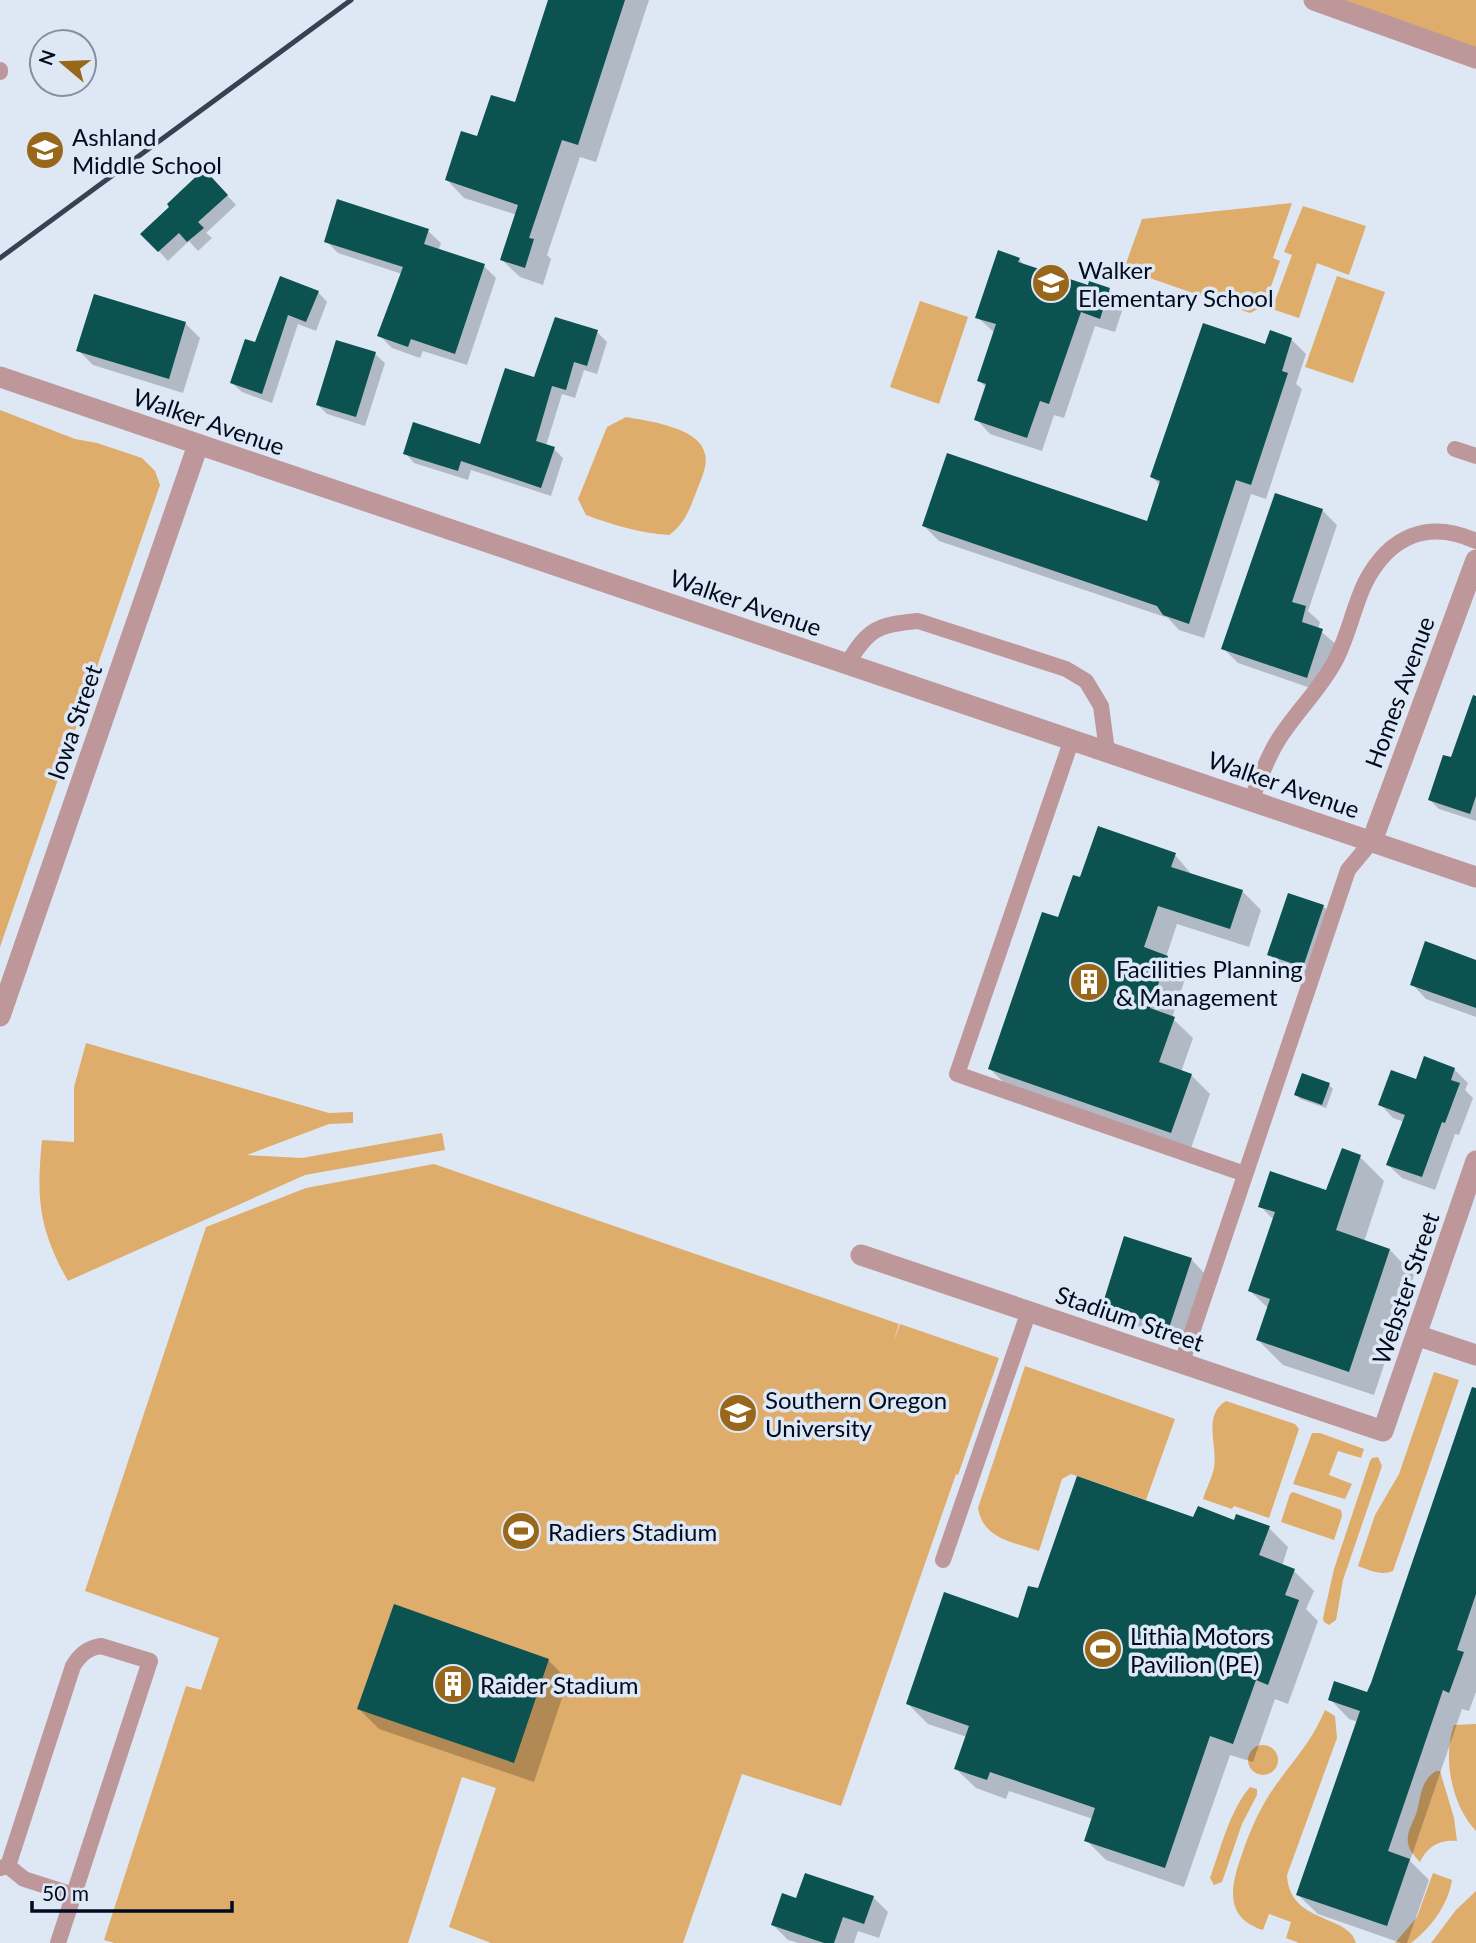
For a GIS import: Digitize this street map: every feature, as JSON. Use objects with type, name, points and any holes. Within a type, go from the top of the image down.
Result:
[{"type":"street","points":[[1314,0],[1476,58]]},
{"type":"street","name":"Walker Avenue","points":[[0,377],[1476,877]]},
{"type":"street","name":"Iowa Street","points":[[0,1016],[198,445]]},
{"type":"street","name":"Homes Avenue","points":[[1372,841],[1476,560]]},
{"type":"street","name":"Webster Street","points":[[1383,1431],[1476,1161]]},
{"type":"street","name":"Stadium Street","points":[[861,1255],[1383,1431]]},
{"type":"street","points":[[1416,1335],[1476,1355]]},
{"type":"lane","points":[[1455,449],[1476,456]]},
{"type":"lane","points":[[1251,801],[1277,742],[1336,660],[1365,584],[1379,560],[1399,541],[1420,532],[1443,530],[1476,541]]},
{"type":"lane","points":[[847,664],[871,631],[896,623],[918,621],[1066,669],[1086,681],[1101,706],[1107,751]]},
{"type":"lane","points":[[1072,739],[957,1074],[1245,1174]]},
{"type":"lane","points":[[1182,1362],[1348,870],[1372,841]]},
{"type":"lane","points":[[943,1560],[1029,1311]]},
{"type":"lane","points":[[58,1943],[74,1895],[150,1661],[101,1646],[93,1647],[78,1658],[73,1666],[4,1867],[24,1879],[74,1895]]},
{"type":"shaded area","points":[[1307,0],[1476,0],[1476,60]]},
{"type":"shaded area","points":[[1292,203],[1273,258],[1280,261],[1264,306],[1250,313],[1124,269],[1142,219]]},
{"type":"shaded area","points":[[1303,206],[1366,226],[1349,275],[1317,263],[1299,318],[1272,309],[1292,255],[1284,252]]},
{"type":"shaded area","points":[[1337,276],[1385,292],[1353,383],[1305,367]]},
{"type":"shaded area","points":[[920,301],[968,317],[939,404],[890,387]]},
{"type":"shaded area","points":[[0,410],[75,439],[97,443],[142,458],[155,471],[160,485],[0,947]]},
{"type":"shaded area","points":[[626,417],[683,431],[694,437],[705,454],[704,472],[689,509],[683,521],[669,535],[627,528],[586,515],[578,499],[607,427]]},
{"type":"shaded area","points":[[86,1043],[329,1113],[353,1112],[353,1123],[329,1124],[247,1155],[302,1158],[442,1133],[445,1150],[305,1175],[68,1281],[45,1229],[40,1197],[40,1161],[42,1140],[74,1142],[74,1087]]},
{"type":"shaded area","name":"Radiers Stadium","points":[[434,1164],[899,1324],[893,1343],[900,1324],[999,1358],[841,1806],[742,1774],[683,1943],[491,1943],[449,1927],[496,1788],[462,1777],[408,1943],[114,1943],[104,1940],[186,1686],[201,1690],[219,1638],[85,1591],[206,1227],[306,1188]]},
{"type":"shaded area","points":[[1025,1366],[1175,1419],[1146,1500],[1071,1474],[1062,1479],[1039,1551],[1010,1542],[993,1533],[986,1527],[978,1508]]},
{"type":"shaded area","points":[[1434,1372],[1459,1380],[1393,1571],[1371,1571],[1358,1566],[1375,1515],[1399,1474]]},
{"type":"shaded area","points":[[1226,1401],[1295,1424],[1299,1429],[1269,1518],[1203,1499],[1214,1468],[1212,1432],[1215,1414]]},
{"type":"shaded area","points":[[1312,1433],[1320,1433],[1364,1449],[1361,1458],[1338,1451],[1329,1475],[1352,1484],[1345,1499],[1293,1484]]},
{"type":"shaded area","points":[[1378,1457],[1382,1466],[1343,1580],[1336,1620],[1329,1625],[1323,1618],[1334,1569],[1370,1461]]},
{"type":"shaded area","points":[[1293,1492],[1341,1510],[1342,1516],[1334,1540],[1281,1522]]},
{"type":"shaded area","points":[[1325,1710],[1335,1716],[1337,1738],[1287,1875],[1290,1891],[1298,1902],[1308,1910],[1343,1927],[1356,1943],[1299,1943],[1286,1938],[1291,1922],[1269,1914],[1263,1930],[1241,1917],[1233,1899],[1238,1866],[1262,1806],[1310,1739]]},
{"type":"shaded area","points":[[1476,1724],[1476,1831],[1455,1795],[1449,1752],[1454,1725]]},
{"type":"shaded area","points":[[1263,1745],[1273,1750],[1278,1760],[1273,1770],[1263,1775],[1253,1770],[1248,1760],[1253,1750]]},
{"type":"shaded area","points":[[1436,1771],[1440,1771],[1454,1818],[1457,1841],[1445,1841],[1435,1845],[1426,1852],[1420,1862],[1410,1849],[1408,1834],[1424,1784]]},
{"type":"shaded area","points":[[1250,1787],[1257,1789],[1257,1795],[1242,1824],[1222,1882],[1214,1885],[1210,1878],[1226,1831],[1236,1808]]},
{"type":"shaded area","points":[[1433,1873],[1452,1880],[1443,1907],[1432,1923],[1411,1943],[1395,1943],[1417,1917]]},
{"type":"shaded area","points":[[1476,1891],[1476,1943],[1431,1943],[1456,1910]]},
{"type":"building","points":[[548,0],[625,0],[578,145],[562,140],[529,238],[534,239],[525,268],[500,260],[518,205],[445,180],[461,131],[477,136],[491,95],[515,102]]},
{"type":"building","points":[[204,169],[228,195],[198,222],[204,228],[187,242],[179,233],[158,252],[140,234]]},
{"type":"building","points":[[337,199],[429,229],[424,244],[485,264],[455,354],[411,339],[408,347],[377,336],[403,267],[324,242]]},
{"type":"building","points":[[998,250],[1020,258],[1018,262],[1088,285],[1089,281],[1110,288],[1100,319],[1081,312],[1049,404],[1040,401],[1027,438],[974,420],[986,384],[977,381],[996,324],[975,318]]},
{"type":"building","points":[[280,276],[319,291],[306,322],[288,315],[262,394],[230,383],[245,339],[255,342]]},
{"type":"building","points":[[94,294],[186,322],[169,379],[76,351]]},
{"type":"building","points":[[555,317],[598,330],[587,366],[574,362],[566,390],[552,386],[536,441],[555,447],[541,488],[461,461],[458,471],[403,454],[413,422],[480,444],[505,368],[534,377]]},
{"type":"building","points":[[1203,323],[1265,344],[1270,330],[1292,338],[1282,371],[1288,373],[1251,485],[1236,480],[1189,624],[1163,615],[1157,606],[922,526],[947,453],[1147,521],[1160,481],[1150,477]]},
{"type":"building","points":[[336,340],[376,352],[356,417],[316,405]]},
{"type":"building","points":[[1275,493],[1323,509],[1292,602],[1306,606],[1302,622],[1323,629],[1307,678],[1221,649]]},
{"type":"building","points":[[1473,695],[1476,696],[1476,796],[1470,814],[1428,800],[1443,755],[1451,757]]},
{"type":"building","name":"Facilities Planning & Management","points":[[1098,826],[1176,853],[1171,867],[1243,890],[1230,929],[1158,906],[1144,947],[1168,956],[1150,1008],[1175,1017],[1159,1062],[1192,1074],[1171,1133],[988,1069],[1042,912],[1058,917],[1073,875],[1080,877]]},
{"type":"building","points":[[1288,893],[1324,905],[1303,967],[1267,955]]},
{"type":"building","points":[[1425,941],[1476,960],[1476,1008],[1410,985]]},
{"type":"building","points":[[1424,1056],[1455,1068],[1451,1080],[1460,1083],[1422,1177],[1386,1165],[1405,1115],[1378,1105],[1391,1070],[1416,1079]]},
{"type":"building","points":[[1302,1073],[1330,1083],[1322,1105],[1294,1095]]},
{"type":"building","points":[[1342,1148],[1361,1155],[1336,1230],[1390,1249],[1349,1372],[1256,1340],[1270,1299],[1248,1291],[1275,1212],[1258,1207],[1270,1171],[1326,1190]]},
{"type":"building","points":[[1124,1236],[1192,1258],[1169,1328],[1102,1306]]},
{"type":"building","points":[[1472,1387],[1476,1388],[1476,1594],[1457,1650],[1464,1652],[1449,1693],[1443,1690],[1388,1851],[1410,1859],[1387,1926],[1296,1895],[1360,1711],[1328,1700],[1334,1681],[1367,1692]]},
{"type":"building","name":"Lithia Motors Pavilion (PE)","points":[[1077,1476],[1193,1517],[1198,1506],[1234,1520],[1236,1514],[1270,1526],[1259,1555],[1295,1569],[1285,1595],[1299,1600],[1268,1685],[1256,1680],[1233,1744],[1210,1736],[1165,1868],[1084,1841],[1095,1808],[990,1772],[987,1780],[954,1769],[969,1726],[906,1704],[944,1592],[1018,1618],[1028,1586],[1038,1588]]},
{"type":"building","name":"Raider Stadium","points":[[394,1604],[549,1659],[514,1763],[357,1709]]},
{"type":"building","points":[[805,1873],[874,1896],[864,1924],[843,1917],[834,1943],[824,1943],[771,1925],[782,1893],[796,1898]]},
{"type":"railway","points":[[0,258],[351,0]]},
{"type":"place","name":"Ashland Middle School","points":[[45,150]]},
{"type":"place","name":"Walker Elementary School","points":[[1051,283]]},
{"type":"place","name":"Facilities Planning & Management","points":[[1089,982]]},
{"type":"place","name":"Southern Oregon University","points":[[738,1413]]},
{"type":"place","name":"Radiers Stadium","points":[[521,1531]]},
{"type":"place","name":"Lithia Motors Pavilion (PE)","points":[[1103,1649]]},
{"type":"place","name":"Raider Stadium","points":[[453,1684]]}]
